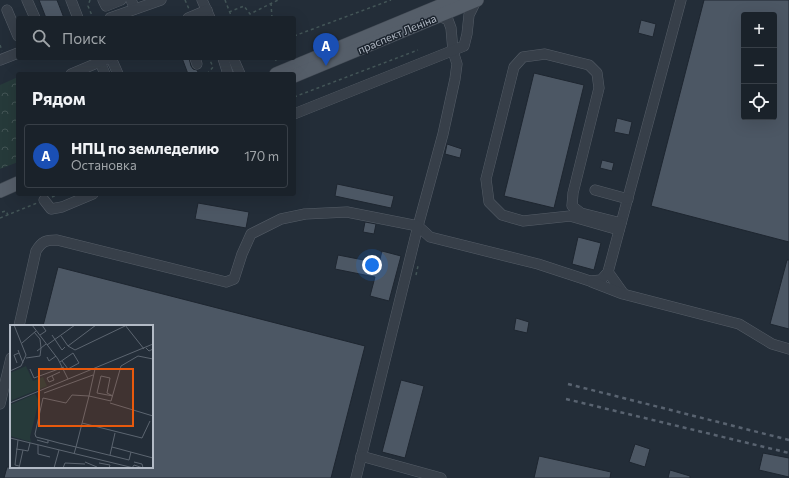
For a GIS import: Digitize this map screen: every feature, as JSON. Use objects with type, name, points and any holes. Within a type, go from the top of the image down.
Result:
[{"type":"main road","name":"праспект Леніна","points":[[281,72],[454,0]]},
{"type":"main road","name":"праспект Леніна","points":[[296,75],[476,0]]},
{"type":"main road","points":[[0,191],[16,184]]},
{"type":"main road","points":[[1,206],[16,195]]},
{"type":"street","points":[[27,0],[34,16]]},
{"type":"street","points":[[71,0],[77,16]]},
{"type":"street","points":[[103,0],[106,6],[121,0]]},
{"type":"street","points":[[114,16],[133,5],[161,0]]},
{"type":"street","points":[[198,16],[208,14],[202,0]]},
{"type":"street","points":[[296,113],[464,46],[468,34],[469,15],[476,0]]},
{"type":"street","points":[[590,281],[600,280],[608,272],[681,0]]},
{"type":"street","points":[[7,10],[16,31]]},
{"type":"street","points":[[356,478],[456,79],[457,64],[453,51],[451,28],[448,20],[439,16]]},
{"type":"street","points":[[0,60],[16,54]]},
{"type":"street","points":[[545,54],[588,65],[597,73],[599,88],[573,193],[572,206],[581,212],[620,227],[570,216],[522,220],[502,214],[489,202],[486,179],[514,67],[523,57],[545,54]]},
{"type":"street","points":[[224,60],[227,72]]},
{"type":"street","points":[[234,60],[239,72]]},
{"type":"street","points":[[89,68],[100,72]]},
{"type":"street","points":[[89,68],[108,72]]},
{"type":"street","points":[[595,190],[628,199]]},
{"type":"street","points":[[44,200],[51,209],[62,207],[88,196]]},
{"type":"street","points":[[19,325],[36,251],[40,244],[48,240],[57,240],[226,282],[234,279],[242,254],[251,234],[281,219],[306,214],[346,212],[418,226],[430,236],[538,264],[590,281],[623,294],[739,324],[772,344],[789,349]]},
{"type":"street","points":[[608,272],[623,294]]},
{"type":"street","points":[[0,404],[10,362]]},
{"type":"street","points":[[361,456],[441,478]]},
{"type":"path","points":[[90,0],[88,6],[92,16]]},
{"type":"path","points":[[225,0],[231,16]]},
{"type":"path","points":[[229,12],[244,6],[250,14],[278,0]]},
{"type":"path","points":[[296,35],[391,0]]},
{"type":"path","points":[[271,3],[272,16]]},
{"type":"path","points":[[296,96],[418,50]]},
{"type":"path","points":[[209,72],[213,67],[210,60]]},
{"type":"path","points":[[0,218],[54,196]]},
{"type":"path","points":[[1,206],[6,210],[8,215]]},
{"type":"green space","points":[[16,78],[16,163],[0,169],[0,85]]},
{"type":"building","points":[[39,0],[57,0],[63,16],[45,16]]},
{"type":"building","points":[[704,0],[789,0],[789,242],[651,206]]},
{"type":"building","points":[[641,20],[656,24],[653,37],[638,33]]},
{"type":"building","points":[[183,60],[190,60],[193,69],[197,70],[198,72],[187,72]]},
{"type":"building","points":[[534,73],[584,85],[554,208],[504,196]]},
{"type":"building","points":[[617,118],[632,122],[629,135],[614,132]]},
{"type":"building","points":[[447,144],[462,149],[460,158],[445,154]]},
{"type":"building","points":[[602,160],[614,163],[612,171],[600,168]]},
{"type":"building","points":[[337,184],[394,196],[391,208],[335,196]]},
{"type":"building","points":[[198,203],[249,212],[246,228],[195,219]]},
{"type":"building","points":[[365,222],[376,224],[374,234],[363,232]]},
{"type":"building","points":[[578,237],[601,243],[594,270],[572,264]]},
{"type":"building","points":[[382,251],[401,256],[389,301],[370,296],[375,277],[335,269],[338,255],[379,263]]},
{"type":"building","points":[[787,260],[789,260],[789,329],[770,324]]},
{"type":"building","points":[[58,267],[365,346],[331,478],[4,478],[7,467],[153,468],[153,325],[43,325]]},
{"type":"building","points":[[516,318],[529,322],[527,333],[514,330]]},
{"type":"building","points":[[401,380],[424,386],[405,458],[382,452]]},
{"type":"building","points":[[635,444],[650,449],[645,467],[629,462]]},
{"type":"building","points":[[763,453],[789,458],[789,477],[759,470]]},
{"type":"building","points":[[539,456],[611,472],[610,478],[534,478]]},
{"type":"building","points":[[670,470],[690,476],[690,478],[668,478]]},
{"type":"railway","points":[[568,384],[789,440]]},
{"type":"railway","points":[[566,399],[789,453]]},
{"type":"place","name":"НПЦ по земледелию","points":[[326,66]]}]
